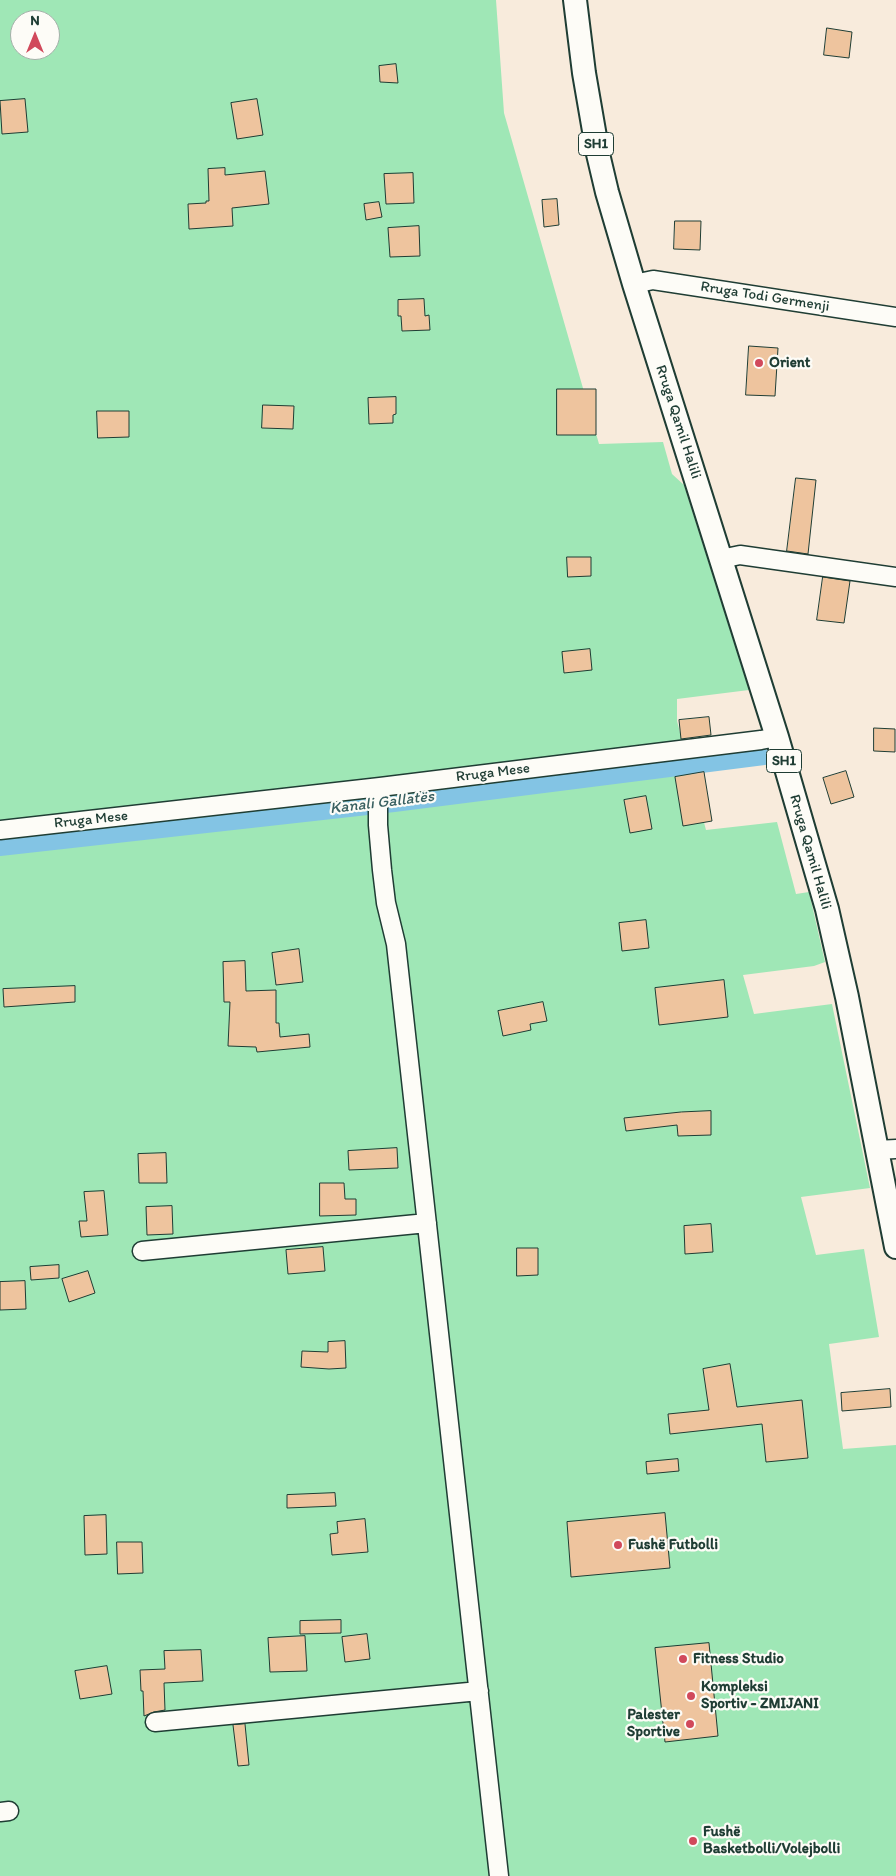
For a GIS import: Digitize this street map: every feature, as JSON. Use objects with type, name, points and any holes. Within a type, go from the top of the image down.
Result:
[{"type":"main road","name":"SH1","points":[[575,0],[584,73],[598,154],[634,284]]},
{"type":"main road","name":"Rruga Qamil Halili","points":[[634,284],[777,736],[827,909],[847,998],[886,1150],[896,1247]]},
{"type":"street","name":"Rruga Todi Germenji","points":[[634,284],[653,280],[896,317]]},
{"type":"street","points":[[721,559],[740,555],[896,577]]},
{"type":"street","name":"Rruga Mese","points":[[0,830],[379,793],[762,740],[777,736]]},
{"type":"street","points":[[379,793],[378,825],[386,903],[396,944],[499,1876]]},
{"type":"street","points":[[142,1251],[427,1223]]},
{"type":"street","points":[[155,1722],[478,1690]]},
{"type":"green space","points":[[0,0],[496,0],[504,113],[599,444],[663,442],[672,474],[684,485],[749,690],[677,699],[677,721],[706,830],[777,822],[796,894],[809,892],[825,962],[814,966],[743,975],[754,1014],[832,1004],[870,1188],[801,1197],[816,1255],[864,1249],[879,1337],[829,1344],[843,1449],[896,1445],[896,1876],[0,1876]]},
{"type":"building","points":[[827,28],[852,32],[849,58],[824,55]]},
{"type":"building","points":[[396,64],[398,83],[380,82],[379,66]]},
{"type":"building","points":[[25,99],[28,132],[2,134],[0,101]]},
{"type":"building","points":[[257,99],[263,135],[237,139],[231,103]]},
{"type":"building","points":[[225,168],[225,175],[265,171],[269,204],[232,208],[233,226],[189,229],[188,204],[206,203],[206,201],[209,201],[208,169]]},
{"type":"building","points":[[413,173],[414,203],[386,204],[384,174]]},
{"type":"building","points":[[557,199],[559,225],[544,227],[542,200]]},
{"type":"building","points":[[379,202],[382,217],[366,220],[364,204]]},
{"type":"building","points":[[675,221],[701,221],[700,250],[674,249]]},
{"type":"building","points":[[419,226],[420,256],[390,257],[388,228]]},
{"type":"building","points":[[424,299],[425,316],[429,315],[430,330],[402,331],[401,316],[398,316],[398,300]]},
{"type":"building","points":[[749,346],[778,348],[775,396],[746,395]]},
{"type":"building","points":[[557,389],[596,389],[596,435],[557,435]]},
{"type":"building","points":[[396,397],[396,414],[393,415],[393,423],[369,424],[368,398]]},
{"type":"building","points":[[263,405],[294,406],[293,429],[262,428]]},
{"type":"building","points":[[97,411],[129,411],[129,437],[98,438]]},
{"type":"building","points":[[796,478],[816,480],[808,554],[787,551]]},
{"type":"building","points":[[567,557],[591,557],[591,576],[568,577]]},
{"type":"building","points":[[823,577],[850,581],[844,623],[817,620]]},
{"type":"building","points":[[590,649],[592,670],[564,673],[562,652]]},
{"type":"building","points":[[709,717],[711,735],[681,739],[679,720]]},
{"type":"building","points":[[874,728],[895,729],[895,752],[874,751]]},
{"type":"building","points":[[846,771],[854,797],[831,804],[823,778]]},
{"type":"building","points":[[704,772],[712,821],[683,826],[675,777]]},
{"type":"building","points":[[646,796],[652,829],[630,833],[624,800]]},
{"type":"building","points":[[646,920],[649,948],[622,951],[619,923]]},
{"type":"building","points":[[299,949],[303,982],[276,985],[272,953]]},
{"type":"building","points":[[245,961],[246,991],[276,990],[276,1023],[279,1023],[280,1037],[309,1034],[310,1047],[257,1052],[256,1047],[228,1046],[230,1002],[224,1002],[223,962]]},
{"type":"building","points":[[724,980],[728,1017],[659,1025],[655,988]]},
{"type":"building","points":[[75,986],[75,1002],[4,1007],[3,989]]},
{"type":"building","points":[[543,1002],[547,1021],[530,1024],[531,1030],[503,1036],[498,1011]]},
{"type":"building","points":[[711,1111],[711,1135],[678,1136],[677,1125],[626,1131],[624,1118]]},
{"type":"building","points":[[397,1148],[398,1168],[349,1170],[348,1151]]},
{"type":"building","points":[[166,1153],[167,1183],[139,1183],[138,1154]]},
{"type":"building","points":[[320,1183],[344,1183],[345,1199],[356,1199],[356,1215],[320,1216]]},
{"type":"building","points":[[104,1191],[108,1235],[81,1237],[79,1221],[87,1221],[84,1192]]},
{"type":"building","points":[[172,1206],[173,1234],[147,1235],[146,1207]]},
{"type":"building","points":[[711,1224],[713,1252],[685,1254],[684,1226]]},
{"type":"building","points":[[323,1247],[325,1271],[288,1274],[286,1250]]},
{"type":"building","points":[[517,1248],[538,1248],[538,1275],[517,1276]]},
{"type":"building","points":[[59,1265],[59,1278],[31,1280],[30,1267]]},
{"type":"building","points":[[88,1271],[95,1293],[69,1302],[62,1279]]},
{"type":"building","points":[[25,1281],[26,1309],[0,1310],[0,1282]]},
{"type":"building","points":[[345,1341],[346,1368],[301,1367],[302,1351],[328,1352],[328,1342]]},
{"type":"building","points":[[730,1364],[737,1407],[802,1400],[808,1458],[766,1462],[762,1424],[670,1434],[668,1414],[709,1410],[703,1369]]},
{"type":"building","points":[[890,1389],[891,1407],[842,1411],[841,1393]]},
{"type":"building","points":[[678,1459],[679,1471],[647,1474],[646,1462]]},
{"type":"building","points":[[335,1493],[336,1506],[287,1508],[287,1495]]},
{"type":"building","name":"Fushë Futbolli","points":[[665,1513],[670,1568],[571,1577],[567,1522]]},
{"type":"building","points":[[106,1515],[107,1554],[85,1555],[84,1516]]},
{"type":"building","points":[[365,1519],[368,1552],[332,1555],[330,1534],[338,1533],[337,1522]]},
{"type":"building","points":[[117,1542],[142,1542],[143,1573],[118,1574]]},
{"type":"building","points":[[341,1620],[341,1633],[300,1634],[300,1621]]},
{"type":"building","points":[[367,1634],[370,1659],[345,1662],[342,1637]]},
{"type":"building","points":[[305,1636],[307,1671],[270,1672],[268,1638]]},
{"type":"building","points":[[709,1643],[718,1736],[665,1742],[655,1648]]},
{"type":"building","points":[[201,1650],[203,1681],[164,1683],[165,1710],[144,1716],[140,1670],[165,1669],[164,1651]]},
{"type":"building","points":[[107,1666],[112,1694],[80,1699],[75,1671]]},
{"type":"building","points":[[245,1724],[249,1765],[238,1766],[233,1725]]},
{"type":"waterway","name":"Kanali Gallatës","points":[[0,848],[394,804],[764,757]]},
{"type":"place","name":"Orient","points":[[759,363]]},
{"type":"place","name":"Fushë Futbolli","points":[[618,1545]]},
{"type":"place","name":"Fitness Studio","points":[[683,1659]]},
{"type":"place","name":"Kompleksi Sportiv - ZMIJANI","points":[[691,1696]]},
{"type":"place","name":"Palester Sportive","points":[[690,1724]]},
{"type":"place","name":"Fushë Basketbolli/Volejbolli","points":[[693,1841]]}]
